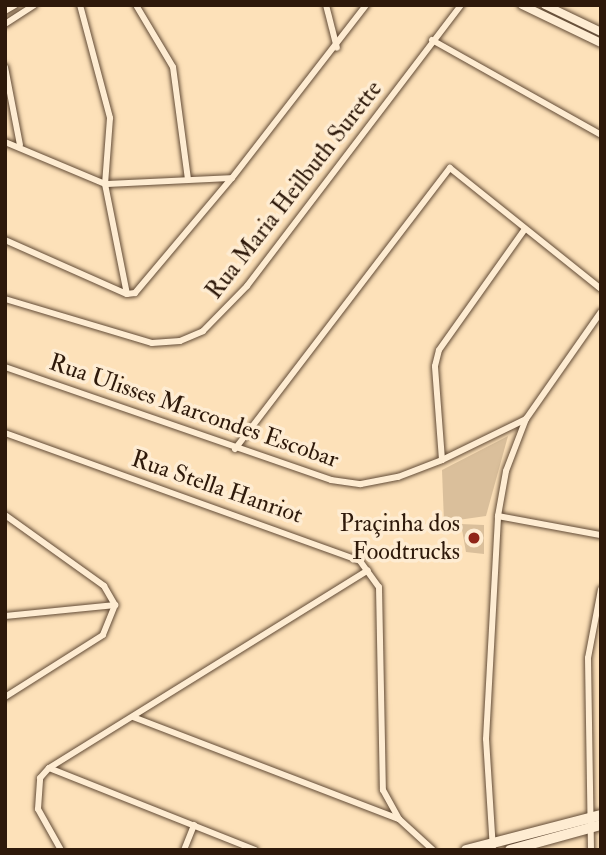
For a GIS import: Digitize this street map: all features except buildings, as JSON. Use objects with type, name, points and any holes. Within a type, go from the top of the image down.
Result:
[{"type":"main road","points":[[466,850],[493,847],[596,821]]},
{"type":"main road","points":[[510,850],[596,821]]},
{"type":"street","points":[[5,11],[15,5]]},
{"type":"street","points":[[5,24],[34,5]]},
{"type":"street","points":[[80,5],[110,118],[104,184],[127,294]]},
{"type":"street","points":[[136,5],[173,67],[188,179]]},
{"type":"street","points":[[327,5],[337,48]]},
{"type":"street","points":[[5,240],[127,294],[135,293],[337,48],[366,5]]},
{"type":"street","name":"Rua Maria Heilbuth Surette","points":[[5,299],[152,343],[180,341],[203,331],[256,275],[460,5]]},
{"type":"street","points":[[522,5],[600,37]]},
{"type":"street","points":[[545,5],[600,37]]},
{"type":"street","points":[[432,40],[601,135]]},
{"type":"street","points":[[5,67],[20,145]]},
{"type":"street","points":[[5,142],[20,145],[104,184],[232,178]]},
{"type":"street","points":[[235,449],[450,168],[601,289]]},
{"type":"street","points":[[442,460],[435,366],[439,350],[525,229]]},
{"type":"street","points":[[493,847],[486,739],[498,516],[506,471],[526,419],[601,312]]},
{"type":"street","name":"Rua Ulisses Marcondes Escobar","points":[[5,367],[235,449],[331,480],[361,484],[398,477],[442,460],[526,419]]},
{"type":"street","name":"Rua Stella Hanriot","points":[[5,433],[350,554],[368,570]]},
{"type":"street","points":[[5,516],[104,586],[115,605]]},
{"type":"street","points":[[498,516],[601,535]]},
{"type":"street","points":[[61,850],[38,809],[40,778],[49,768],[368,570],[379,587],[383,790],[399,819],[433,850]]},
{"type":"street","points":[[591,850],[596,821],[589,659],[601,589]]},
{"type":"street","points":[[5,616],[115,605]]},
{"type":"street","points":[[5,697],[103,635],[115,605]]},
{"type":"street","points":[[133,717],[399,819]]},
{"type":"street","points":[[49,768],[255,850]]},
{"type":"street","points":[[184,850],[194,825]]},
{"type":"shaded area","points":[[508,436],[486,516],[444,522],[442,470]]},
{"type":"shaded area","name":"Praçinha dos Foodtrucks","points":[[461,524],[484,525],[484,554],[466,552]]},
{"type":"place","name":"Praçinha dos Foodtrucks","points":[[474,538]]}]
